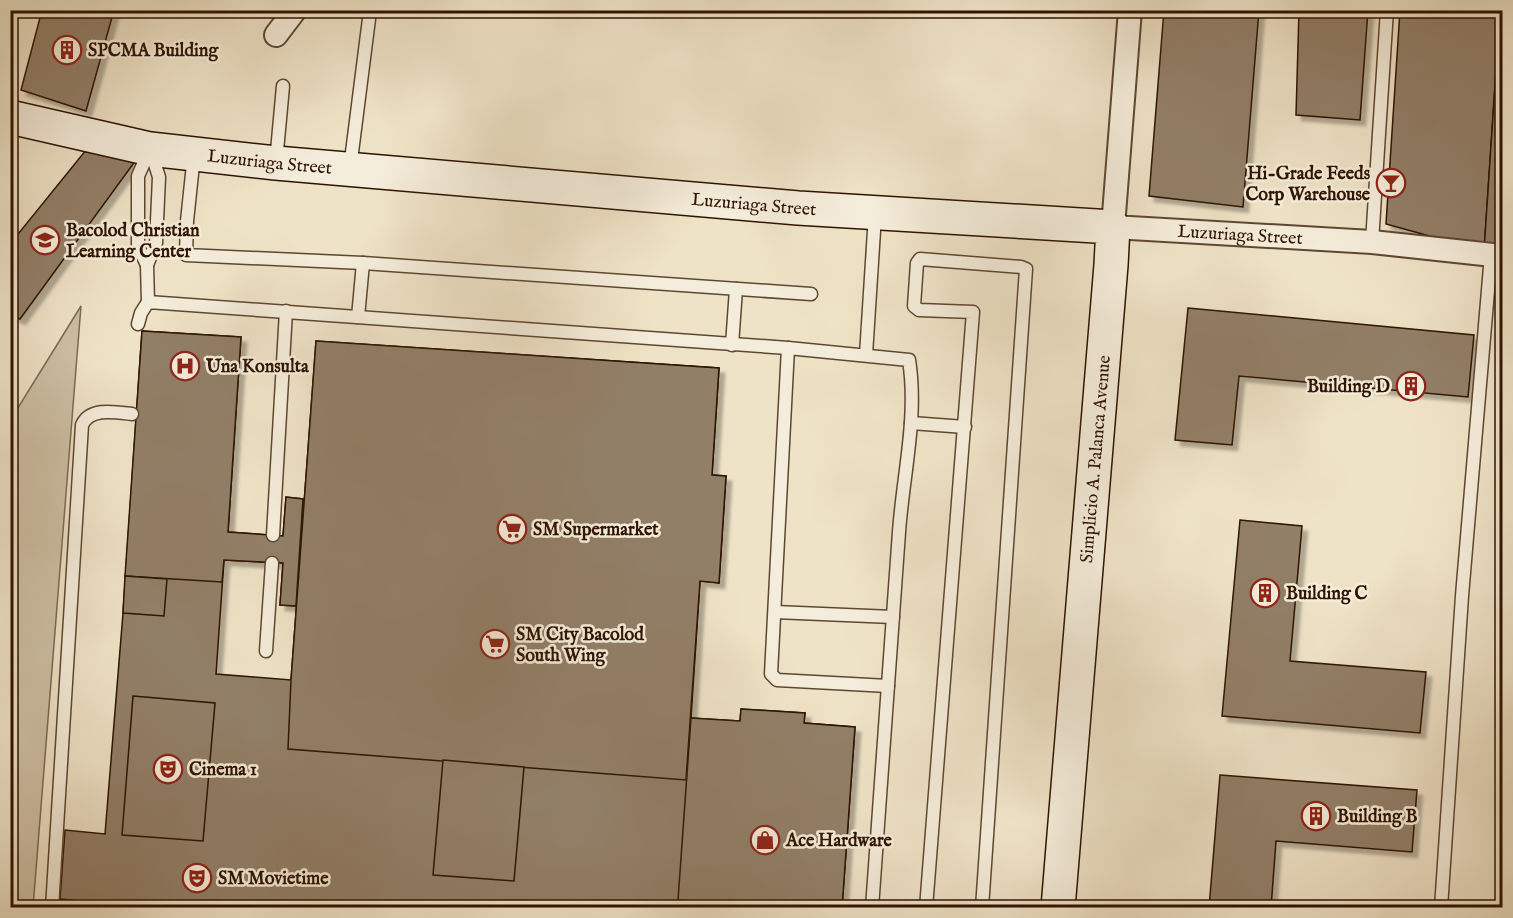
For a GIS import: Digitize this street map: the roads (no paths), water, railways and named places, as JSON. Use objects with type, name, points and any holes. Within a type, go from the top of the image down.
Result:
[{"type":"street","points":[[276,35],[295,10]]},
{"type":"street","name":"Simplicio A. Palanca Avenue","points":[[1058,908],[1130,10]]},
{"type":"street","name":"Luzuriaga Street","points":[[10,117],[150,149],[276,163],[798,208],[1372,242],[1497,256]]},
{"type":"lane","points":[[1372,242],[1387,10]]},
{"type":"lane","points":[[350,169],[370,11]]},
{"type":"lane","points":[[276,163],[282,86]]},
{"type":"lane","points":[[147,265],[138,246],[138,176],[150,149]]},
{"type":"lane","points":[[138,324],[141,313],[148,302],[147,265],[156,243],[159,177],[150,149]]},
{"type":"lane","points":[[194,154],[186,255],[363,263],[811,294]]},
{"type":"lane","points":[[866,355],[876,211]]},
{"type":"lane","points":[[1441,908],[1462,607],[1497,256]]},
{"type":"lane","points":[[926,908],[973,312],[920,310],[914,306],[917,263],[920,259],[1026,269],[982,908]]},
{"type":"lane","points":[[358,317],[363,263]]},
{"type":"lane","points":[[732,345],[736,289]]},
{"type":"lane","points":[[148,302],[788,348],[909,360],[912,392],[911,423],[900,526],[872,908]]},
{"type":"lane","points":[[273,535],[286,311]]},
{"type":"lane","points":[[788,348],[771,674],[775,679],[888,686]]},
{"type":"lane","points":[[52,908],[82,425],[84,420],[94,413],[132,414]]},
{"type":"lane","points":[[911,423],[965,427]]},
{"type":"lane","points":[[266,651],[272,563]]},
{"type":"lane","points":[[775,612],[893,617]]},
{"type":"place","name":"SPCMA Building","points":[[67,50]]},
{"type":"place","name":"Hi-Grade Feeds Corp Warehouse","points":[[1391,183]]},
{"type":"place","name":"Bacolod Christian Learning Center","points":[[45,240]]},
{"type":"place","name":"Una Konsulta","points":[[185,366]]},
{"type":"place","name":"Building D","points":[[1411,386]]},
{"type":"place","name":"SM Supermarket","points":[[512,529]]},
{"type":"place","name":"Building C","points":[[1265,593]]},
{"type":"place","name":"SM City Bacolod South Wing","points":[[495,644]]},
{"type":"place","name":"Cinema 1","points":[[168,769]]},
{"type":"place","name":"Building B","points":[[1316,816]]},
{"type":"place","name":"Ace Hardware","points":[[765,840]]},
{"type":"place","name":"SM Movietime","points":[[197,878]]}]
